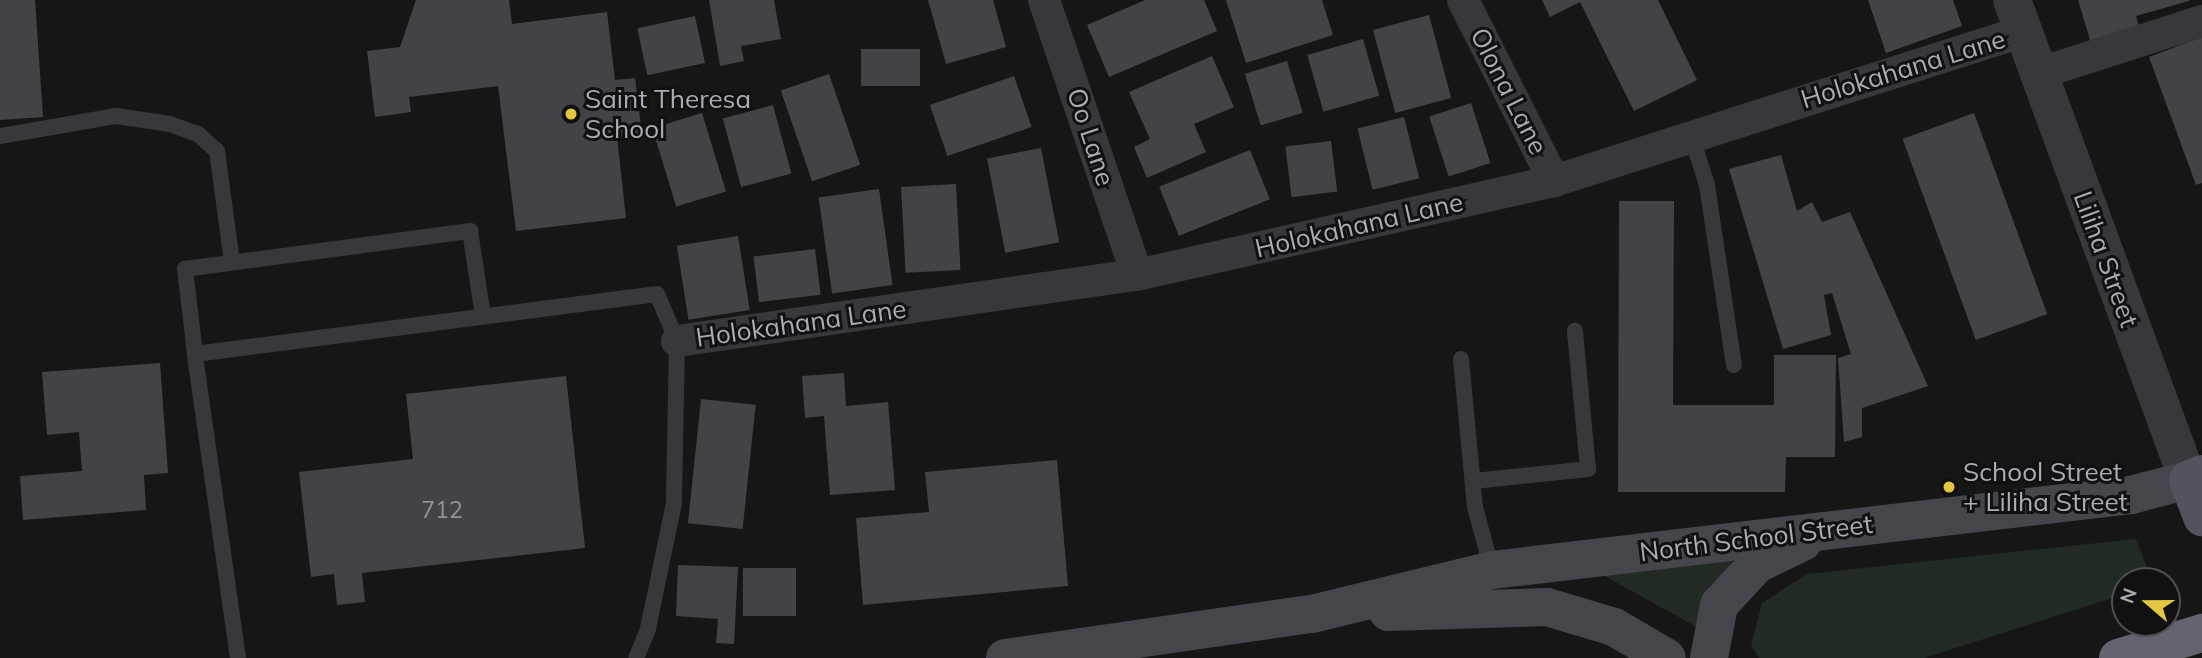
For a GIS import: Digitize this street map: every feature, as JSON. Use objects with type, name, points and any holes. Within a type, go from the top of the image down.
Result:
[{"type":"highway","points":[[2119,658],[2202,633]]},
{"type":"main road","name":"Liliha Street","points":[[2195,477],[2202,517]]},
{"type":"main road","name":"North School Street","points":[[1005,658],[1312,614],[1492,570],[2131,495],[2195,477]]},
{"type":"main road","points":[[1709,658],[1719,606],[1757,564],[1842,527]]},
{"type":"main road","name":"North School Street","points":[[1312,614],[1547,607],[1614,627],[1667,658]]},
{"type":"street","name":"Oo Lane","points":[[1044,0],[1138,275]]},
{"type":"street","name":"Olona Lane","points":[[1463,0],[1554,181]]},
{"type":"street","name":"Holokahana Lane","points":[[677,341],[1138,275],[1554,181],[1691,135],[2017,16]]},
{"type":"street","name":"Liliha Street","points":[[2017,16],[2195,477]]},
{"type":"street","points":[[2040,73],[2202,21]]},
{"type":"lane","points":[[0,136],[116,116],[170,124],[198,134],[217,151],[232,262]]},
{"type":"lane","points":[[1691,135],[1707,185],[1734,365]]},
{"type":"lane","points":[[238,658],[185,269],[470,230],[482,316]]},
{"type":"lane","points":[[195,354],[657,294],[677,341],[674,503],[648,629],[636,658]]},
{"type":"lane","points":[[1474,481],[1588,469],[1575,331]]},
{"type":"lane","points":[[1461,359],[1475,507],[1492,570]]},
{"type":"shaded area","points":[[2136,539],[2147,567],[2111,567],[2111,598],[1924,658],[1759,658],[1751,645],[1762,603],[1807,574]]},
{"type":"shaded area","points":[[1741,549],[1724,574],[1713,636],[1590,568]]},
{"type":"building","points":[[0,0],[35,0],[43,117],[0,120]]},
{"type":"building","name":"Saint Theresa School","points":[[416,0],[509,0],[512,24],[607,12],[615,80],[635,78],[642,134],[617,137],[626,218],[516,231],[498,86],[409,97],[411,112],[375,117],[367,51],[400,47]]},
{"type":"building","points":[[709,0],[774,0],[781,39],[741,46],[744,61],[720,66]]},
{"type":"building","points":[[928,0],[993,0],[1006,47],[946,64]]},
{"type":"building","points":[[1145,0],[1204,0],[1217,31],[1109,77],[1087,25]]},
{"type":"building","points":[[1226,0],[1322,0],[1333,35],[1246,63]]},
{"type":"building","points":[[1542,0],[1658,0],[1697,80],[1634,111],[1580,2],[1550,17]]},
{"type":"building","points":[[1868,0],[1953,0],[1962,26],[1886,53]]},
{"type":"building","points":[[2078,0],[2189,1],[2136,16],[2140,31],[2091,43]]},
{"type":"building","points":[[1429,15],[1451,98],[1395,113],[1373,30]]},
{"type":"building","points":[[695,16],[705,63],[647,75],[637,28]]},
{"type":"building","points":[[2202,37],[2202,183],[2196,185],[2149,57]]},
{"type":"building","points":[[1363,39],[1379,96],[1324,112],[1307,55]]},
{"type":"building","points":[[861,49],[920,49],[920,86],[861,86]]},
{"type":"building","points":[[1212,56],[1234,107],[1194,124],[1206,152],[1147,178],[1134,147],[1150,139],[1129,92]]},
{"type":"building","points":[[1287,61],[1303,113],[1261,126],[1245,74]]},
{"type":"building","points":[[829,74],[860,165],[812,181],[781,91]]},
{"type":"building","points":[[1014,76],[1032,127],[947,156],[930,105]]},
{"type":"building","points":[[1471,103],[1490,163],[1449,177],[1429,117]]},
{"type":"building","points":[[773,105],[791,174],[741,187],[723,118]]},
{"type":"building","points":[[702,113],[726,191],[676,207],[652,128]]},
{"type":"building","points":[[1974,113],[2047,314],[1976,340],[1903,139]]},
{"type":"building","points":[[1404,117],[1419,178],[1373,190],[1357,129]]},
{"type":"building","points":[[1331,141],[1337,192],[1292,197],[1285,147]]},
{"type":"building","points":[[1041,148],[1059,242],[1005,253],[987,158]]},
{"type":"building","points":[[1250,150],[1270,199],[1179,236],[1159,187]]},
{"type":"building","points":[[1781,155],[1797,211],[1812,202],[1822,222],[1850,212],[1928,386],[1862,408],[1862,437],[1844,442],[1838,358],[1851,354],[1832,293],[1824,295],[1831,335],[1783,349],[1729,169]]},
{"type":"building","points":[[956,184],[961,270],[906,273],[901,187]]},
{"type":"building","points":[[879,189],[892,285],[832,294],[819,197]]},
{"type":"building","points":[[1619,201],[1674,201],[1673,405],[1774,405],[1774,355],[1836,355],[1835,457],[1786,457],[1785,492],[1618,492]]},
{"type":"building","points":[[738,236],[750,310],[688,320],[677,246]]},
{"type":"building","points":[[815,249],[821,295],[759,302],[753,257]]},
{"type":"building","points":[[160,363],[168,473],[144,475],[146,510],[23,520],[20,476],[82,471],[79,432],[47,435],[42,372]]},
{"type":"building","points":[[844,373],[846,406],[888,402],[895,490],[830,495],[824,416],[805,418],[802,376]]},
{"type":"building","points":[[566,376],[585,548],[362,573],[365,602],[337,605],[334,574],[311,577],[299,472],[413,459],[406,394]]},
{"type":"building","points":[[701,399],[756,405],[743,529],[688,523]]},
{"type":"building","points":[[1057,460],[1068,586],[863,605],[856,518],[929,512],[925,472]]},
{"type":"building","points":[[678,565],[738,567],[734,644],[716,643],[718,619],[676,616]]},
{"type":"building","points":[[743,568],[796,568],[796,616],[743,616]]},
{"type":"place","name":"Saint Theresa School","points":[[571,114]]},
{"type":"place","name":"School Street + Liliha Street","points":[[1949,487]]}]
